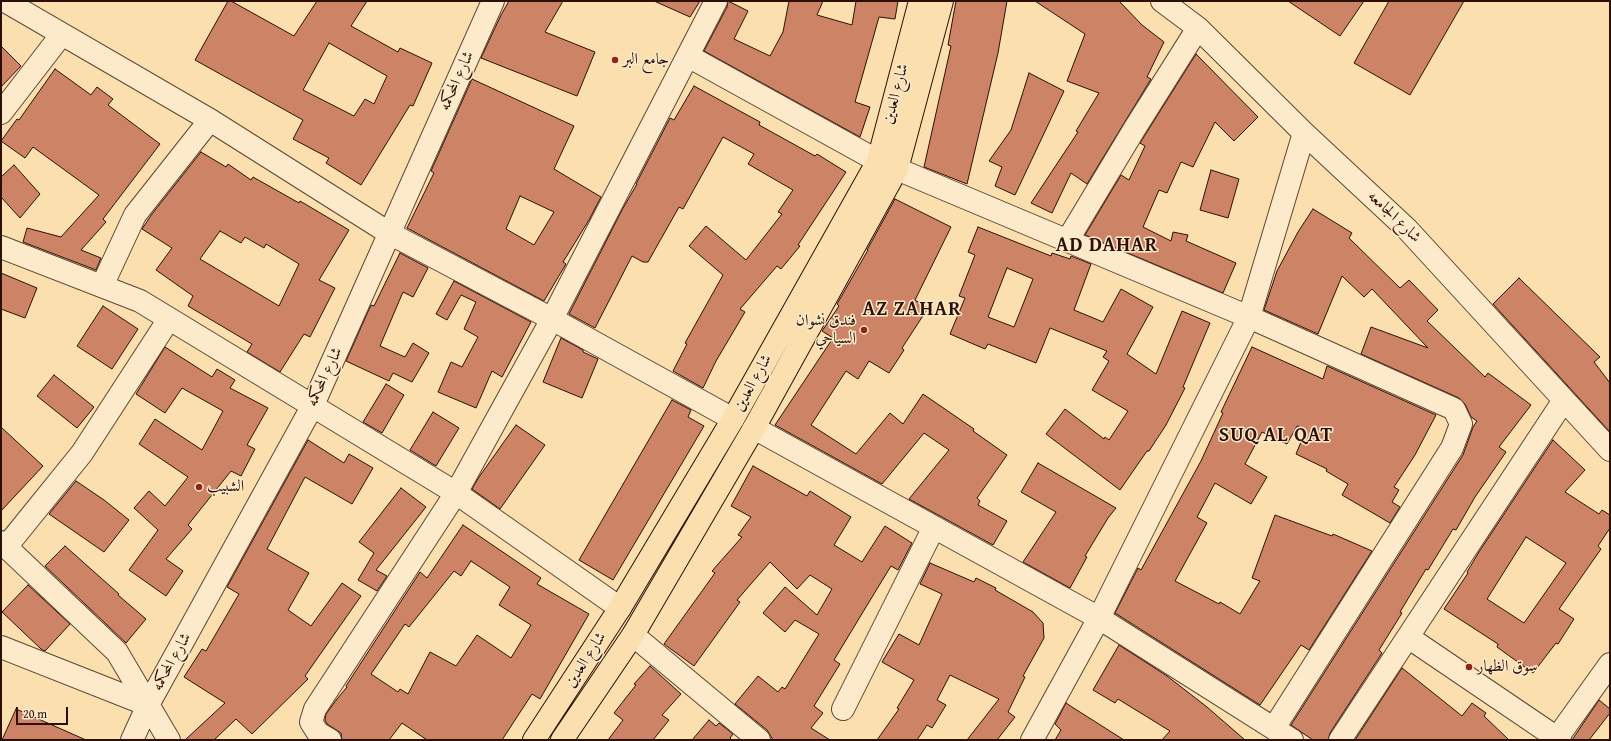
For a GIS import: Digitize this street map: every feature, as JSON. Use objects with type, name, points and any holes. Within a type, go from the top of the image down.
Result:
[{"type":"main road","name":"شارع العدين","points":[[534,740],[620,608],[888,165],[920,1]]},
{"type":"main road","name":"شارع العدين","points":[[562,740],[633,635],[754,428],[888,165],[942,1]]},
{"type":"street","name":"شارع المحكمه","points":[[132,740],[148,705],[312,405],[493,1]]},
{"type":"street","points":[[330,740],[318,733],[311,722],[315,708],[456,493],[552,319],[716,1]]},
{"type":"street","name":"شارع الجامعه","points":[[1162,1],[1198,28],[1304,133],[1407,229],[1610,450]]},
{"type":"street","points":[[15,4],[62,34],[210,120],[389,233],[552,319],[733,419]]},
{"type":"street","points":[[1067,241],[1135,128],[1198,28]]},
{"type":"street","points":[[1,113],[62,34]]},
{"type":"street","points":[[688,56],[888,165],[1249,317],[1454,409],[1461,424],[1452,448],[1274,728]]},
{"type":"street","points":[[102,286],[135,215],[210,120]]},
{"type":"street","points":[[1032,740],[1099,618],[1249,317],[1304,133]]},
{"type":"street","points":[[1,247],[140,301],[456,493],[620,608]]},
{"type":"street","points":[[169,740],[117,652],[3,544],[82,453],[170,319]]},
{"type":"street","points":[[1340,740],[1564,400]]},
{"type":"street","points":[[754,428],[1099,618],[1292,740]]},
{"type":"street","points":[[843,709],[934,527]]},
{"type":"street","points":[[633,635],[759,740]]},
{"type":"street","points":[[1408,637],[1559,739],[1610,664]]},
{"type":"street","points":[[1,647],[148,705]]},
{"type":"building","points":[[228,1],[231,1],[294,36],[317,1],[367,1],[351,26],[398,52],[400,48],[432,63],[413,106],[410,105],[361,185],[326,163],[329,158],[293,139],[303,120],[195,60]],"holes":[[[329,43],[387,76],[374,104],[365,99],[354,116],[303,90]]]},
{"type":"building","points":[[509,1],[563,1],[545,32],[595,52],[577,96],[481,58]]},
{"type":"building","points":[[654,1],[700,1],[690,17]]},
{"type":"building","points":[[728,1],[748,11],[734,39],[770,56],[783,32],[789,1],[823,1],[817,15],[852,25],[856,1],[898,1],[895,19],[879,17],[855,102],[870,107],[860,137],[704,51],[727,7]]},
{"type":"building","points":[[956,1],[1007,1],[998,53],[967,184],[924,167],[951,46],[948,45]]},
{"type":"building","points":[[1035,1],[1119,1],[1142,25],[1164,42],[1147,77],[1151,79],[1087,184],[1071,173],[1052,213],[1031,203],[1078,132],[1076,131],[1099,93],[1067,81],[1085,34]]},
{"type":"building","points":[[1288,1],[1364,1],[1340,36]]},
{"type":"building","points":[[1389,1],[1464,1],[1410,95],[1354,63]]},
{"type":"building","points":[[1,46],[21,66],[1,87]]},
{"type":"building","points":[[1196,54],[1258,117],[1234,141],[1215,122],[1193,167],[1181,162],[1167,193],[1159,190],[1143,227],[1171,241],[1173,232],[1188,235],[1186,241],[1236,263],[1223,293],[1085,235],[1121,175],[1129,180],[1145,146],[1140,143]]},
{"type":"building","points":[[55,69],[91,95],[97,87],[113,99],[108,105],[160,144],[103,219],[106,222],[81,250],[101,258],[96,270],[23,242],[27,228],[61,237],[99,195],[33,147],[25,158],[1,141],[17,119],[19,120]]},
{"type":"building","points":[[1029,73],[1064,91],[1015,195],[995,186],[1002,167],[989,161],[1011,130]]},
{"type":"building","points":[[472,79],[574,126],[554,169],[601,197],[589,220],[563,262],[566,264],[544,301],[407,228],[434,173],[431,171]],"holes":[[[520,196],[554,212],[534,245],[506,229]]]},
{"type":"building","points":[[694,86],[760,122],[759,125],[815,156],[817,154],[846,172],[798,245],[800,246],[781,269],[777,266],[740,309],[745,312],[716,361],[703,388],[673,371],[687,344],[685,343],[723,275],[689,246],[706,226],[746,260],[782,214],[778,212],[793,190],[748,164],[754,154],[723,137],[683,209],[679,207],[648,262],[643,262],[632,256],[595,328],[569,314],[670,118],[674,120]]},
{"type":"building","points":[[201,152],[226,167],[228,164],[251,180],[253,177],[299,203],[300,201],[349,230],[319,280],[335,288],[310,337],[304,334],[280,372],[247,352],[252,344],[188,306],[193,296],[156,270],[172,248],[142,229]],"holes":[[[220,231],[241,243],[245,237],[264,248],[266,244],[299,264],[279,306],[200,259]]]},
{"type":"building","points":[[14,165],[40,194],[20,218],[1,197],[1,177]]},
{"type":"building","points":[[1211,170],[1239,179],[1228,218],[1200,210]]},
{"type":"building","points":[[895,199],[951,227],[915,300],[928,308],[902,348],[904,350],[889,373],[869,361],[858,379],[846,371],[811,425],[856,454],[890,413],[903,424],[923,394],[974,429],[973,431],[1007,455],[977,498],[980,501],[978,505],[1007,521],[993,545],[909,499],[949,450],[924,433],[882,484],[775,425],[833,338],[822,331],[839,306],[837,304]]},
{"type":"building","points":[[1313,209],[1352,233],[1349,238],[1400,288],[1409,280],[1438,310],[1427,321],[1485,377],[1488,373],[1531,405],[1499,447],[1506,452],[1475,497],[1456,530],[1453,529],[1428,570],[1426,569],[1400,612],[1402,613],[1379,650],[1382,653],[1330,733],[1328,740],[1313,740],[1291,725],[1463,455],[1473,427],[1477,421],[1471,417],[1465,404],[1459,398],[1361,354],[1371,327],[1428,348],[1372,289],[1364,297],[1342,276],[1318,334],[1264,310],[1277,271],[1298,232]]},
{"type":"building","points":[[978,227],[1051,256],[1052,253],[1070,259],[1071,256],[1091,264],[1074,310],[1103,322],[1121,289],[1153,307],[1127,354],[1156,374],[1182,311],[1210,323],[1183,387],[1185,388],[1166,425],[1120,490],[1046,434],[1065,409],[1104,439],[1105,437],[1109,440],[1128,411],[1092,390],[1109,361],[1103,357],[1107,351],[1050,328],[1036,363],[988,344],[985,349],[950,334],[965,298],[959,296],[975,255],[968,252]],"holes":[[[1007,268],[1033,279],[1014,327],[988,317]]]},
{"type":"building","points":[[400,253],[428,268],[413,297],[403,292],[380,346],[405,357],[413,343],[429,353],[412,382],[393,373],[389,381],[346,361],[371,305],[374,306]]},
{"type":"building","points":[[1,273],[37,288],[25,318],[1,309]]},
{"type":"building","points":[[1519,278],[1600,357],[1594,362],[1610,383],[1610,432],[1493,304]]},
{"type":"building","points":[[454,281],[531,322],[502,377],[492,371],[476,408],[438,392],[451,362],[462,367],[478,337],[464,329],[476,302],[461,295],[447,320],[436,314]]},
{"type":"building","points":[[103,306],[138,329],[112,369],[77,346]]},
{"type":"building","points":[[561,338],[583,350],[583,352],[598,359],[582,398],[543,382]]},
{"type":"building","points":[[165,347],[212,377],[217,369],[235,380],[230,388],[268,408],[247,445],[255,449],[241,476],[231,471],[188,525],[192,529],[166,559],[183,571],[166,596],[129,570],[158,530],[134,508],[149,491],[165,506],[188,477],[139,444],[155,419],[202,450],[223,411],[182,388],[165,413],[136,394]]},
{"type":"building","points":[[1252,347],[1323,379],[1327,366],[1436,415],[1415,455],[1394,487],[1399,490],[1392,502],[1400,507],[1390,523],[1342,495],[1348,484],[1326,471],[1327,469],[1296,454],[1306,430],[1297,426],[1287,444],[1262,432],[1245,464],[1267,477],[1251,504],[1215,483],[1197,517],[1207,523],[1175,581],[1219,604],[1220,602],[1240,614],[1260,581],[1252,578],[1275,515],[1332,536],[1333,534],[1372,551],[1309,650],[1301,645],[1260,705],[1115,613],[1138,568],[1141,570],[1201,461],[1223,413],[1221,412]]},
{"type":"building","points":[[54,375],[94,407],[77,428],[37,396]]},
{"type":"building","points":[[386,384],[404,395],[382,433],[363,422]]},
{"type":"building","points":[[672,400],[691,410],[688,417],[704,426],[613,580],[579,560]]},
{"type":"building","points":[[433,412],[459,428],[436,466],[410,450]]},
{"type":"building","points":[[516,425],[545,445],[500,509],[472,489]]},
{"type":"building","points":[[1,427],[43,466],[1,511]]},
{"type":"building","points":[[308,440],[344,463],[349,454],[373,468],[352,504],[305,477],[267,549],[309,573],[288,610],[311,626],[342,583],[361,596],[305,676],[308,679],[252,734],[236,719],[214,740],[185,740],[225,703],[184,677],[202,649],[206,651],[239,594],[227,587]]},
{"type":"building","points":[[1553,440],[1585,470],[1565,492],[1599,514],[1602,510],[1610,515],[1610,528],[1598,546],[1601,549],[1559,609],[1574,619],[1558,644],[1556,643],[1533,673],[1497,647],[1498,644],[1444,609],[1468,573],[1467,572]],"holes":[[[1526,537],[1566,563],[1524,623],[1487,599]]]},
{"type":"building","points":[[1038,463],[1116,508],[1108,518],[1085,556],[1087,557],[1070,588],[1023,562],[1056,512],[1021,492]]},
{"type":"building","points":[[753,466],[807,496],[810,491],[851,517],[834,545],[862,562],[885,526],[912,543],[898,570],[891,566],[834,660],[840,664],[814,706],[823,713],[811,728],[830,740],[773,740],[767,730],[735,704],[758,676],[778,692],[782,687],[785,689],[819,634],[795,620],[785,632],[763,613],[785,587],[817,615],[832,589],[810,575],[797,589],[770,562],[737,600],[740,602],[694,666],[664,644],[715,573],[712,571],[742,537],[738,535],[751,517],[731,506]]},
{"type":"building","points":[[76,481],[104,500],[129,520],[104,552],[49,514]]},
{"type":"building","points":[[401,488],[426,507],[376,570],[387,576],[377,591],[358,580],[374,553],[359,542]]},
{"type":"building","points":[[463,525],[541,578],[537,584],[589,614],[540,699],[532,694],[502,740],[427,740],[402,723],[389,740],[342,740],[341,733],[327,724],[325,720],[326,714],[347,687],[346,686],[420,572],[427,578]],"holes":[[[471,561],[510,587],[499,605],[531,625],[511,658],[477,635],[456,666],[430,652],[408,694],[400,689],[398,692],[371,674],[405,624],[409,627],[454,571],[461,576]]]},
{"type":"building","points":[[65,546],[146,619],[126,643],[45,566]]},
{"type":"building","points":[[930,563],[974,582],[976,578],[996,588],[995,590],[1033,612],[1043,623],[1044,638],[1023,676],[1025,677],[1008,712],[1015,717],[997,740],[967,740],[999,699],[950,675],[937,700],[946,705],[932,728],[927,725],[917,740],[877,740],[899,709],[897,708],[914,680],[882,662],[899,634],[919,645],[942,594],[920,584]]},
{"type":"building","points":[[28,585],[70,624],[45,651],[41,649],[2,612]]},
{"type":"building","points":[[1119,645],[1167,676],[1207,707],[1245,740],[1162,740],[1170,731],[1118,699],[1115,703],[1093,690]]},
{"type":"building","points":[[650,666],[681,694],[662,715],[669,720],[653,740],[608,740],[623,720],[614,713],[636,685],[634,684]]},
{"type":"building","points":[[1402,668],[1462,716],[1472,703],[1486,713],[1484,716],[1509,740],[1355,740]]},
{"type":"building","points":[[1599,700],[1610,709],[1610,713],[1589,740],[1572,740]]},
{"type":"building","points":[[1066,703],[1124,740],[1055,740],[1061,730],[1055,724]]},
{"type":"building","points":[[16,709],[86,740],[2,740]]},
{"type":"building","points":[[709,720],[716,726],[719,723],[733,734],[730,738],[732,740],[692,740]]},
{"type":"place","name":"جامع البر","points":[[615,60]]},
{"type":"place","name":"فندق نشوان السياحي","points":[[864,330]]},
{"type":"place","name":"الشبيب","points":[[199,487]]},
{"type":"place","name":"سوق الظهار","points":[[1469,667]]},
{"type":"district","name":"AD DAHAR","points":[[1107,246]]},
{"type":"district","name":"AZ ZAHAR","points":[[912,310]]},
{"type":"district","name":"SUQ AL QAT","points":[[1276,436]]}]
